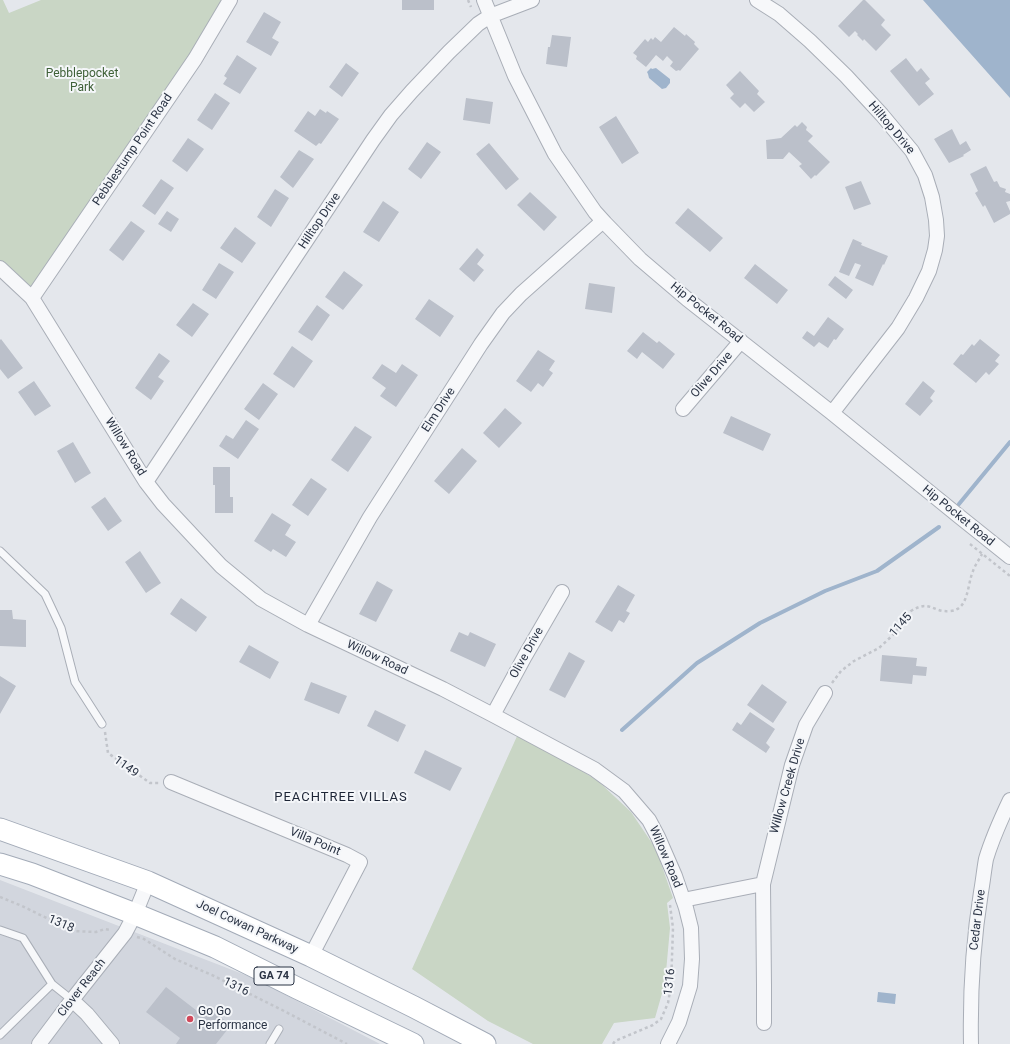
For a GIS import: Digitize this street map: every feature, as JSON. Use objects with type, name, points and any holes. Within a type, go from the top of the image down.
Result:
[{"type":"main road","name":"Joel Cowan Parkway","points":[[0,829],[148,882],[311,956],[485,1044]]},
{"type":"main road","name":"GA 74","points":[[0,864],[32,874],[215,947],[412,1044]]},
{"type":"street","name":"Pebblestump Point Road","points":[[32,298],[195,58],[230,0]]},
{"type":"street","name":"Hip Pocket Road","points":[[484,0],[515,76],[555,154],[602,220],[640,258],[688,299],[832,412],[960,518],[1010,557]]},
{"type":"street","name":"Hilltop Drive","points":[[146,482],[391,115],[449,52],[478,24],[490,16],[532,0]]},
{"type":"street","name":"Hilltop Drive","points":[[757,0],[778,14],[810,41],[846,76],[912,151],[923,171],[936,216],[937,236],[935,250],[929,271],[916,298],[898,328],[832,412]]},
{"type":"street","name":"Elm Drive","points":[[308,625],[370,517],[481,344],[503,313],[521,294],[602,220]]},
{"type":"street","name":"Willow Road","points":[[0,268],[32,298],[146,482],[163,504],[222,567],[261,600],[308,625],[443,688],[594,770],[624,791],[649,820],[675,876],[691,928],[692,959],[690,986],[679,1022],[668,1044]]},
{"type":"street","name":"Olive Drive","points":[[683,409],[741,341]]},
{"type":"street","name":"Olive Drive","points":[[493,715],[562,592]]},
{"type":"street","name":"Willow Creek Drive","points":[[764,1023],[763,884],[792,765],[806,725],[825,693]]},
{"type":"street","name":"Villa Point","points":[[171,782],[347,855],[360,862],[311,956]]},
{"type":"street","name":"Cedar Drive","points":[[970,1044],[970,1003],[975,934],[986,859],[997,828],[1010,800]]},
{"type":"street","name":"Clover Reach","points":[[39,1044],[125,933],[135,914],[148,882]]},
{"type":"street","points":[[683,900],[763,884]]},
{"type":"street","points":[[72,1000],[112,1044]]},
{"type":"lane","points":[[0,551],[45,594],[61,628],[75,682],[102,724]]},
{"type":"lane","points":[[0,930],[23,938],[52,984],[72,1000]]},
{"type":"lane","points":[[0,1035],[52,984]]},
{"type":"lane","points":[[270,1044],[279,1029]]},
{"type":"path","name":"1145","points":[[825,693],[841,671],[854,661],[879,648],[894,634],[911,611],[923,606],[929,606],[945,612],[955,611],[964,604],[973,571],[982,554]]},
{"type":"path","name":"1149","points":[[102,724],[108,753],[150,784]]},
{"type":"path","name":"1318","points":[[0,897],[73,931],[96,932],[105,929],[125,933]]},
{"type":"path","name":"1316","points":[[614,1044],[615,1041],[653,1025],[661,1019],[668,1003],[671,986],[674,928],[670,904],[683,900]]},
{"type":"path","name":"1316","points":[[125,933],[144,939],[175,959],[214,976],[347,1044]]},
{"type":"shaded area","points":[[0,880],[253,978],[380,1044],[0,1044]]},
{"type":"green space","name":"Pebblepocket Park","points":[[0,0],[3,0],[9,13],[41,0],[230,0],[32,298],[0,268]]},
{"type":"green space","points":[[518,734],[544,747],[598,781],[631,812],[656,849],[673,898],[667,903],[670,928],[665,983],[655,1018],[614,1023],[602,1044],[533,1044],[488,1021],[412,969]]},
{"type":"water","points":[[923,0],[1010,0],[1010,98]]},
{"type":"water","points":[[651,68],[656,68],[670,79],[670,83],[666,88],[662,89],[649,78],[647,72]]},
{"type":"water","points":[[878,992],[896,994],[895,1004],[877,1002]]},
{"type":"building","points":[[402,0],[434,0],[434,10],[402,10]]},
{"type":"building","points":[[863,0],[865,0],[885,20],[881,25],[891,35],[876,51],[864,39],[863,41],[855,31],[849,37],[838,26]]},
{"type":"building","points":[[264,12],[281,22],[272,38],[279,42],[271,56],[246,42]]},
{"type":"building","points":[[674,27],[685,36],[686,34],[695,42],[694,44],[699,49],[680,71],[676,71],[670,66],[673,62],[667,56],[663,61],[656,55],[646,67],[636,59],[637,56],[633,53],[645,39],[648,42],[651,38],[653,40],[655,37],[661,42]]},
{"type":"building","points":[[552,35],[571,37],[567,67],[546,64],[548,47],[550,47]]},
{"type":"building","points":[[237,55],[257,68],[240,94],[223,84],[227,78],[224,76]]},
{"type":"building","points":[[906,58],[917,72],[921,68],[930,79],[925,83],[934,94],[919,106],[890,71]]},
{"type":"building","points":[[346,63],[359,73],[342,97],[329,87]]},
{"type":"building","points":[[740,71],[759,91],[757,94],[765,102],[754,112],[745,103],[740,108],[730,98],[734,94],[726,85]]},
{"type":"building","points":[[215,93],[230,103],[212,130],[197,120]]},
{"type":"building","points":[[466,98],[493,102],[490,124],[463,120]]},
{"type":"building","points":[[320,109],[326,113],[327,111],[339,119],[321,144],[319,143],[316,146],[294,131],[308,111],[315,116]]},
{"type":"building","points":[[616,116],[639,153],[622,164],[599,127]]},
{"type":"building","points":[[802,122],[807,127],[806,130],[813,136],[808,141],[830,162],[811,179],[799,166],[802,164],[789,152],[783,159],[767,159],[766,140],[781,138],[795,125],[797,127]]},
{"type":"building","points":[[952,129],[960,145],[966,141],[971,150],[963,155],[964,156],[949,163],[934,139]]},
{"type":"building","points":[[188,138],[204,149],[187,172],[172,161]]},
{"type":"building","points":[[427,142],[441,152],[421,179],[408,169]]},
{"type":"building","points":[[489,143],[519,179],[506,190],[476,154]]},
{"type":"building","points":[[299,150],[314,159],[293,188],[280,177]]},
{"type":"building","points":[[986,166],[994,182],[997,181],[1000,187],[1006,189],[1005,192],[1010,194],[1010,201],[1006,202],[1010,214],[994,223],[985,205],[983,207],[975,193],[978,191],[970,174]]},
{"type":"building","points":[[161,179],[174,188],[155,215],[142,206]]},
{"type":"building","points":[[861,181],[871,204],[854,210],[845,187]]},
{"type":"building","points":[[275,189],[289,198],[271,227],[257,217]]},
{"type":"building","points":[[530,192],[557,217],[544,231],[517,205]]},
{"type":"building","points":[[383,201],[399,212],[379,242],[363,232]]},
{"type":"building","points":[[688,208],[723,238],[710,252],[675,223]]},
{"type":"building","points":[[167,211],[179,219],[171,232],[158,224]]},
{"type":"building","points":[[131,221],[145,231],[123,261],[109,250]]},
{"type":"building","points":[[235,227],[256,243],[242,263],[220,248]]},
{"type":"building","points":[[853,239],[862,243],[861,245],[888,256],[873,286],[855,278],[861,265],[855,263],[849,276],[839,272]]},
{"type":"building","points":[[477,248],[484,255],[477,264],[484,270],[474,282],[459,269]]},
{"type":"building","points":[[219,263],[234,272],[216,299],[202,290]]},
{"type":"building","points":[[755,264],[788,290],[777,304],[744,278]]},
{"type":"building","points":[[344,271],[363,285],[343,310],[325,297]]},
{"type":"building","points":[[835,276],[853,290],[846,299],[828,285]]},
{"type":"building","points":[[589,283],[615,287],[612,313],[585,309]]},
{"type":"building","points":[[429,299],[454,316],[440,337],[415,319]]},
{"type":"building","points":[[193,303],[209,314],[192,337],[176,325]]},
{"type":"building","points":[[317,305],[330,315],[312,341],[298,332]]},
{"type":"building","points":[[828,317],[844,329],[836,340],[834,339],[828,348],[819,342],[814,347],[802,338],[807,331],[814,336]]},
{"type":"building","points":[[643,332],[657,343],[659,341],[675,354],[663,369],[642,352],[637,359],[627,351]]},
{"type":"building","points":[[1,339],[23,368],[8,379],[0,369]]},
{"type":"building","points":[[980,339],[1000,355],[995,361],[999,364],[989,375],[986,372],[976,383],[953,364],[961,354],[963,355],[972,344],[974,346]]},
{"type":"building","points":[[292,346],[313,361],[294,388],[273,374]]},
{"type":"building","points":[[538,350],[555,361],[549,370],[553,373],[543,387],[538,383],[531,392],[516,381]]},
{"type":"building","points":[[159,353],[170,361],[158,377],[164,381],[151,400],[135,388]]},
{"type":"building","points":[[382,364],[396,373],[402,364],[418,375],[396,407],[380,396],[386,388],[372,378]]},
{"type":"building","points":[[34,381],[51,406],[35,416],[18,392]]},
{"type":"building","points":[[923,381],[935,391],[930,398],[933,401],[920,416],[905,404]]},
{"type":"building","points":[[263,383],[278,394],[259,420],[244,409]]},
{"type":"building","points":[[505,408],[522,423],[499,448],[483,433]]},
{"type":"building","points":[[731,416],[771,434],[763,451],[723,433]]},
{"type":"building","points":[[246,420],[259,429],[238,459],[219,446],[226,435],[233,439]]},
{"type":"building","points":[[355,426],[372,437],[348,472],[331,460]]},
{"type":"building","points":[[73,442],[91,473],[75,483],[57,451]]},
{"type":"building","points":[[462,448],[477,461],[449,494],[434,481]]},
{"type":"building","points":[[213,467],[230,467],[230,497],[233,497],[233,513],[215,513],[215,485],[213,485]]},
{"type":"building","points":[[311,478],[327,489],[308,516],[292,505]]},
{"type":"building","points":[[105,497],[122,521],[108,531],[91,507]]},
{"type":"building","points":[[272,513],[291,525],[285,535],[296,542],[286,557],[273,549],[271,552],[254,541]]},
{"type":"building","points":[[140,551],[161,583],[146,593],[125,562]]},
{"type":"building","points":[[377,581],[393,590],[376,622],[359,614]]},
{"type":"building","points":[[618,585],[635,595],[626,611],[630,613],[624,623],[619,620],[612,632],[595,622]]},
{"type":"building","points":[[181,598],[207,617],[196,632],[170,614]]},
{"type":"building","points":[[0,610],[12,610],[13,619],[26,620],[26,647],[0,646]]},
{"type":"building","points":[[459,632],[468,636],[470,632],[496,644],[485,667],[450,651]]},
{"type":"building","points":[[249,645],[279,662],[270,679],[239,662]]},
{"type":"building","points":[[569,652],[585,661],[565,698],[549,690]]},
{"type":"building","points":[[882,655],[917,658],[916,666],[927,667],[926,676],[913,675],[912,684],[880,681]]},
{"type":"building","points":[[0,676],[16,686],[0,714]]},
{"type":"building","points":[[311,682],[347,696],[339,714],[304,700]]},
{"type":"building","points":[[762,684],[787,702],[773,723],[747,705]]},
{"type":"building","points":[[375,710],[406,725],[398,742],[367,726]]},
{"type":"building","points":[[750,712],[775,729],[766,743],[770,747],[766,753],[732,730],[737,722],[741,725]]},
{"type":"building","points":[[425,750],[462,768],[450,791],[414,773]]},
{"type":"building","name":"Go Go Performance","points":[[166,987],[201,1014],[207,1007],[231,1025],[216,1044],[176,1044],[180,1038],[146,1012]]},
{"type":"waterway","points":[[959,504],[1010,442]]},
{"type":"waterway","points":[[622,730],[697,663],[760,623],[825,591],[877,571],[939,527]]},
{"type":"place","name":"Go Go Performance","points":[[190,1019]]},
{"type":"district","name":"PEACHTREE VILLAS","points":[[341,798]]}]
